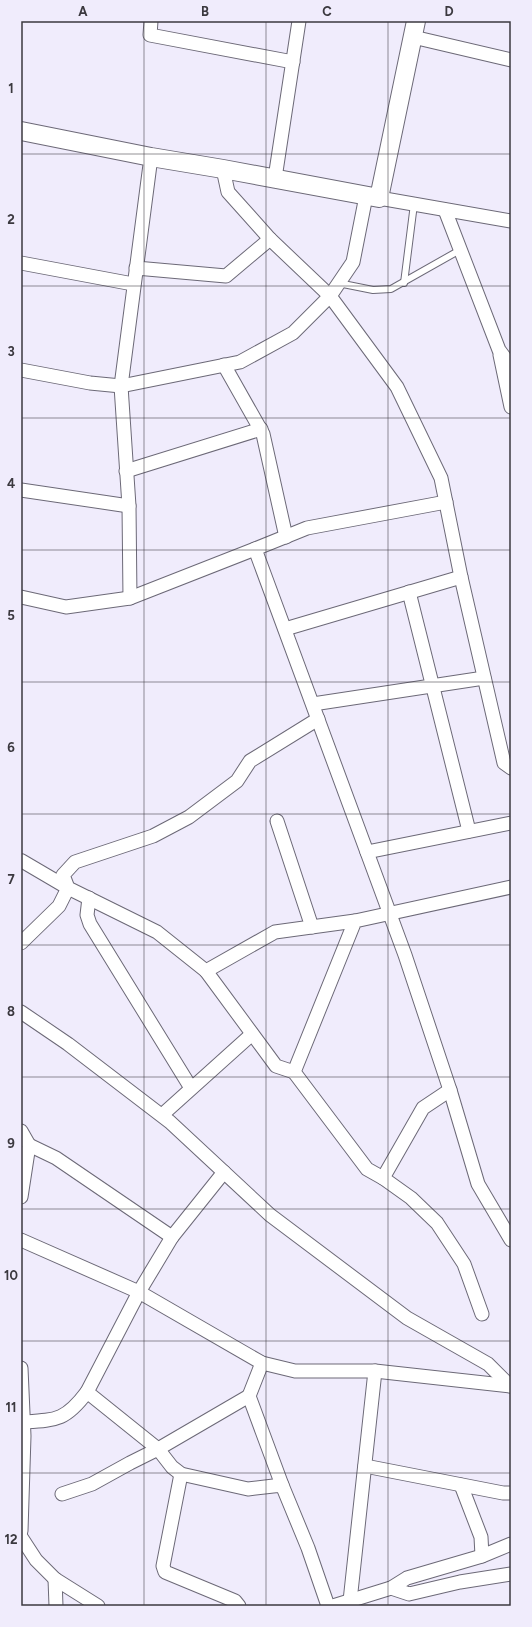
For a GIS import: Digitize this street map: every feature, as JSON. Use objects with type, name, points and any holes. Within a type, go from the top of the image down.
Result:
[{"type":"main road","points":[[21,130],[151,157],[223,168],[373,197],[414,29]]},
{"type":"street","points":[[151,21],[150,35],[293,62]]},
{"type":"street","points":[[275,178],[300,21]]},
{"type":"street","points":[[414,29],[511,60]]},
{"type":"street","points":[[130,598],[128,506],[121,386],[133,284],[151,157]]},
{"type":"street","points":[[223,168],[228,192],[270,240],[330,296],[397,387],[441,478],[461,576],[504,763],[511,768]]},
{"type":"street","points":[[21,370],[90,383],[121,386],[240,362],[293,333],[330,296],[353,262],[373,197],[511,221]]},
{"type":"street","points":[[445,210],[499,350],[511,407]]},
{"type":"street","points":[[136,268],[226,276],[270,240]]},
{"type":"street","points":[[21,263],[133,284]]},
{"type":"street","points":[[499,350],[511,366]]},
{"type":"street","points":[[224,365],[264,434],[286,537]]},
{"type":"street","points":[[126,471],[261,429]]},
{"type":"street","points":[[21,490],[128,506]]},
{"type":"street","points":[[21,597],[66,607],[130,598],[307,528],[446,502]]},
{"type":"street","points":[[255,549],[390,913],[450,1090],[478,1184],[511,1240]]},
{"type":"street","points":[[285,629],[461,576]]},
{"type":"street","points":[[410,592],[470,831]]},
{"type":"street","points":[[313,704],[484,678]]},
{"type":"street","points":[[21,943],[59,906],[68,888],[63,874],[75,862],[153,836],[189,817],[237,781],[250,761],[318,719]]},
{"type":"street","points":[[278,821],[312,927]]},
{"type":"street","points":[[367,852],[511,823]]},
{"type":"street","points":[[21,862],[22,861],[68,888],[157,932],[206,971],[276,1066],[294,1072],[368,1169],[411,1198],[437,1223],[464,1264],[482,1314]]},
{"type":"street","points":[[206,971],[275,932],[356,921],[511,887]]},
{"type":"street","points":[[89,898],[87,915],[90,924],[192,1088]]},
{"type":"street","points":[[294,1072],[356,921]]},
{"type":"street","points":[[21,1012],[68,1044],[162,1115],[270,1215],[407,1318],[488,1364],[510,1386]]},
{"type":"street","points":[[162,1115],[252,1034]]},
{"type":"street","points":[[383,1178],[423,1108],[450,1090]]},
{"type":"street","points":[[21,1131],[29,1145],[56,1158],[172,1237]]},
{"type":"street","points":[[21,1197],[29,1145]]},
{"type":"street","points":[[24,1422],[51,1420],[65,1415],[76,1407],[87,1392],[140,1292],[172,1237],[224,1172]]},
{"type":"street","points":[[21,1240],[140,1292],[262,1363],[295,1371],[375,1371],[510,1386]]},
{"type":"street","points":[[62,1494],[92,1484],[158,1449],[249,1396],[262,1363]]},
{"type":"street","points":[[21,1368],[24,1422],[21,1531]]},
{"type":"street","points":[[351,1603],[375,1371]]},
{"type":"street","points":[[87,1392],[158,1449],[172,1467],[182,1474],[248,1489],[282,1485]]},
{"type":"street","points":[[249,1396],[282,1485],[308,1548],[328,1606]]},
{"type":"street","points":[[365,1466],[503,1493],[511,1493]]},
{"type":"street","points":[[182,1474],[164,1572],[235,1601],[239,1606]]},
{"type":"street","points":[[461,1485],[481,1537],[482,1556]]},
{"type":"street","points":[[21,1537],[36,1560],[55,1578],[98,1606]]},
{"type":"street","points":[[333,1606],[351,1603],[391,1588],[407,1578],[482,1556],[511,1544]]},
{"type":"street","points":[[391,1588],[409,1594],[460,1582],[511,1574]]},
{"type":"street","points":[[55,1578],[56,1606]]},
{"type":"lane","points":[[404,283],[414,204]]},
{"type":"lane","points":[[338,283],[373,290],[392,289],[460,250]]}]
